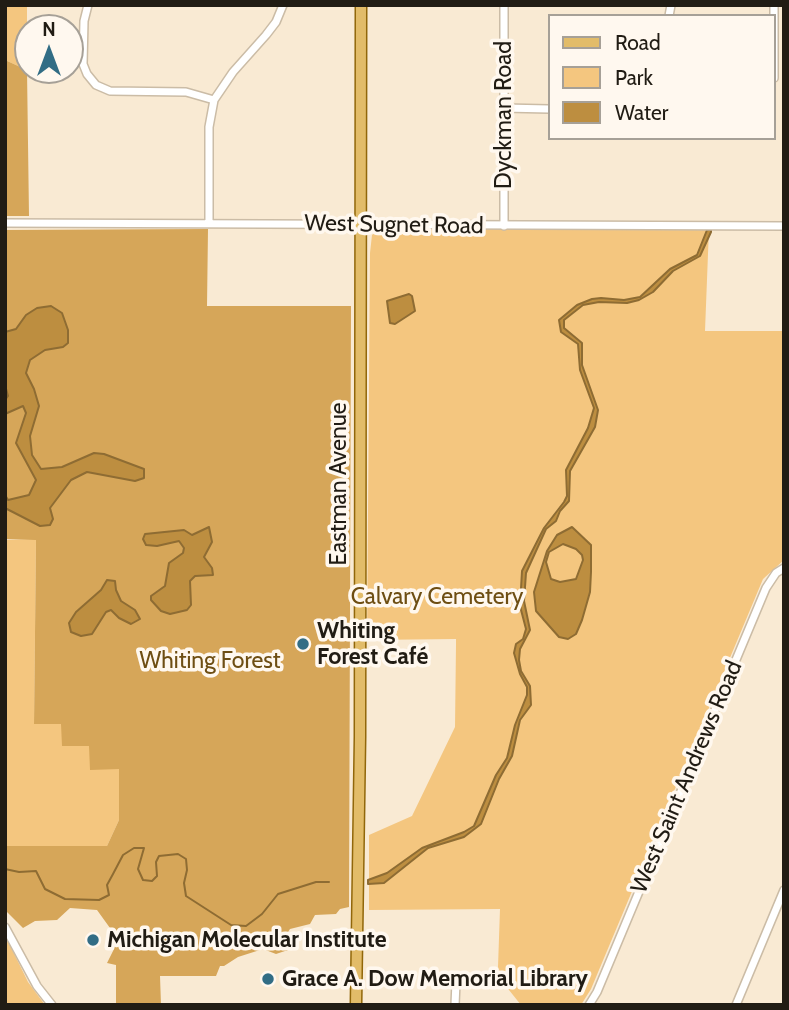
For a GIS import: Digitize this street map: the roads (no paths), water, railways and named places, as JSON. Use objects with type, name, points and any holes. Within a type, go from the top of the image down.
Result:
[{"type":"main road","name":"Eastman Avenue","points":[[356,1005],[360,811],[361,5]]},
{"type":"street","points":[[88,5],[84,21],[83,64],[96,85],[110,91],[186,92],[214,100]]},
{"type":"street","points":[[209,223],[209,127],[214,100],[233,72],[267,35],[283,5]]},
{"type":"street","name":"Dyckman Road","points":[[504,5],[504,226]]},
{"type":"street","points":[[504,108],[548,109]]},
{"type":"street","name":"West Sugnet Road","points":[[5,223],[784,226]]},
{"type":"street","name":"West Saint Andrews Road","points":[[589,1005],[597,992],[766,588],[776,573],[784,568]]},
{"type":"street","points":[[736,1005],[784,890]]},
{"type":"street","points":[[5,927],[37,986],[52,1005]]},
{"type":"street","points":[[456,982],[456,1005]]},
{"type":"street","name":"West Saint Andrews Road","points":[[596,1005],[597,992]]},
{"type":"water","points":[[707,230],[711,232],[700,256],[673,271],[653,292],[627,303],[599,302],[583,305],[564,320],[564,328],[582,343],[582,365],[598,410],[595,427],[570,471],[569,501],[556,521],[546,529],[526,573],[524,601],[530,630],[520,649],[519,660],[521,671],[530,686],[531,705],[520,720],[512,756],[499,779],[481,824],[464,837],[428,848],[384,883],[368,884],[368,880],[387,873],[422,848],[474,826],[496,775],[507,758],[515,725],[527,695],[527,687],[514,653],[516,644],[523,639],[526,629],[520,606],[522,571],[544,528],[567,496],[566,470],[588,428],[594,408],[580,370],[578,344],[561,332],[559,320],[577,305],[592,299],[624,300],[640,297],[670,269],[697,255]]},
{"type":"water","points":[[409,294],[412,296],[415,311],[395,324],[390,323],[387,301]]},
{"type":"water","points":[[51,306],[62,313],[68,330],[68,343],[63,347],[45,350],[30,360],[26,373],[39,406],[30,436],[32,455],[41,469],[62,467],[94,453],[104,454],[144,469],[144,478],[135,481],[87,472],[71,480],[50,508],[53,519],[50,525],[40,526],[5,508],[5,495],[8,500],[29,495],[36,480],[16,443],[26,413],[23,406],[5,414],[5,400],[8,396],[5,385],[5,332],[16,329],[26,315],[37,308]]},
{"type":"water","points":[[209,527],[212,542],[204,557],[212,568],[213,575],[195,576],[190,581],[191,605],[187,610],[170,614],[161,611],[151,600],[151,596],[165,586],[169,563],[183,553],[184,548],[179,541],[157,546],[146,545],[143,539],[145,534],[184,530],[192,535]]},
{"type":"water","points":[[572,527],[591,545],[590,592],[576,634],[568,639],[559,637],[536,611],[534,592],[547,551],[557,535]],"holes":[[[563,544],[576,549],[583,560],[576,579],[560,582],[551,579],[546,562],[549,552]]]},
{"type":"water","points":[[107,580],[115,581],[121,601],[135,610],[140,619],[131,624],[111,610],[106,612],[92,634],[81,636],[71,632],[69,623],[76,612],[101,590]]},
{"type":"waterway","points":[[5,869],[36,871],[45,889],[65,899],[99,900],[109,895],[107,885],[123,855],[134,848],[144,848],[138,869],[143,880],[152,881],[157,876],[156,862],[159,856],[178,854],[186,859],[186,896],[231,925],[246,926],[262,914],[278,894],[316,882],[329,882]]},
{"type":"place","name":"Whiting Forest Café","points":[[303,644]]},
{"type":"place","name":"Michigan Molecular Institute","points":[[93,940]]},
{"type":"place","name":"Grace A. Dow Memorial Library","points":[[268,979]]},
{"type":"park label","name":"Calvary Cemetery","points":[[437,597]]},
{"type":"park label","name":"Whiting Forest","points":[[210,661]]}]
